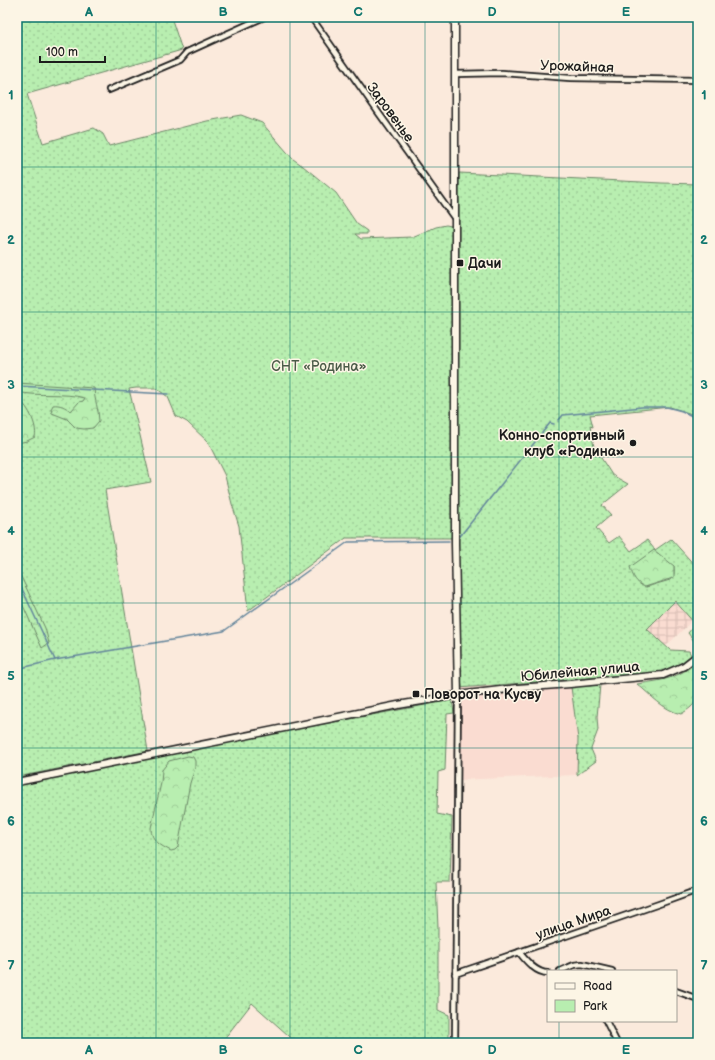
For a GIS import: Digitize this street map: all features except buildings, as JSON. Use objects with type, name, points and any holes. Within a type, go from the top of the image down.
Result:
[{"type":"street","points":[[109,90],[180,60],[187,52],[264,17]]},
{"type":"street","name":"Заровенье","points":[[311,17],[455,219]]},
{"type":"street","points":[[455,17],[455,544],[458,695],[455,1043]]},
{"type":"street","name":"Урожайная","points":[[455,74],[502,73],[570,78],[698,80]]},
{"type":"street","name":"Юбилейная улица","points":[[17,782],[398,705],[458,695],[663,675],[684,666],[698,655]]},
{"type":"street","name":"улица Мира","points":[[455,974],[698,890]]},
{"type":"street","points":[[519,952],[542,973],[547,974]]},
{"type":"street","points":[[570,970],[582,964],[608,970]]},
{"type":"street","points":[[677,991],[698,999]]},
{"type":"street","points":[[606,1022],[617,1043]]},
{"type":"shaded area","points":[[675,600],[693,620],[665,647],[647,629]]},
{"type":"shaded area","points":[[571,679],[572,699],[578,739],[577,775],[458,780],[459,688]]},
{"type":"green space","name":"СНТ «Родина»","points":[[17,17],[171,17],[182,50],[27,94],[43,143],[94,128],[103,134],[109,146],[207,121],[241,115],[262,123],[293,159],[336,193],[357,224],[367,231],[367,234],[355,234],[361,239],[412,237],[436,227],[446,225],[451,226],[453,230],[453,538],[346,538],[248,611],[239,526],[225,476],[208,442],[187,422],[176,416],[168,397],[156,388],[129,389],[151,482],[105,490],[148,751],[17,777]]},
{"type":"green space","points":[[459,173],[698,184],[698,416],[670,407],[590,415],[593,427],[590,426],[594,447],[612,475],[628,484],[602,505],[611,515],[596,528],[609,543],[619,536],[631,551],[647,540],[655,550],[671,539],[698,569],[698,621],[695,624],[675,601],[647,629],[670,650],[689,651],[691,655],[677,666],[662,672],[459,688],[460,621],[458,555]],"holes":[[[674,566],[674,574],[670,580],[646,587]]]},
{"type":"green space","points":[[17,383],[94,388],[99,421],[93,428],[76,428],[67,419],[52,413],[51,409],[53,405],[58,405],[71,411],[85,398],[68,395],[17,392]]},
{"type":"green space","points":[[17,399],[21,401],[31,415],[35,427],[35,437],[27,441],[17,443]]},
{"type":"green space","points":[[654,550],[674,566],[674,577],[645,587],[639,584],[635,579],[630,567]]},
{"type":"green space","points":[[17,568],[45,628],[49,643],[42,648],[17,592]]},
{"type":"green space","points":[[698,621],[698,645],[697,645],[688,633]]},
{"type":"green space","points":[[698,661],[698,697],[691,707],[681,714],[663,706],[637,684],[670,678],[683,672]]},
{"type":"green space","points":[[600,685],[597,717],[598,730],[591,749],[596,761],[577,775],[578,739],[571,687]]},
{"type":"green space","points":[[452,700],[454,713],[447,714],[445,770],[438,772],[437,814],[452,817],[450,882],[436,882],[438,928],[438,1010],[449,1015],[449,1043],[297,1043],[252,1003],[221,1043],[17,1043],[17,784]]},
{"type":"green space","points":[[188,756],[193,757],[195,761],[195,768],[190,783],[178,847],[171,851],[160,845],[154,839],[151,828],[161,783],[162,770],[169,761]]},
{"type":"waterway","points":[[17,386],[168,394]]},
{"type":"waterway","points":[[558,421],[563,415],[642,407],[667,407],[682,411],[698,419]]},
{"type":"waterway","points":[[457,540],[550,423],[554,424]]},
{"type":"waterway","points":[[17,669],[55,660],[224,631],[348,542],[449,541]]},
{"type":"waterway","points":[[17,578],[55,660]]},
{"type":"place","name":"Дачи","points":[[460,263]]},
{"type":"place","name":"Конно-спортивный клуб «Родина»","points":[[633,443]]},
{"type":"place","name":"Поворот на Кусву","points":[[416,694]]}]
